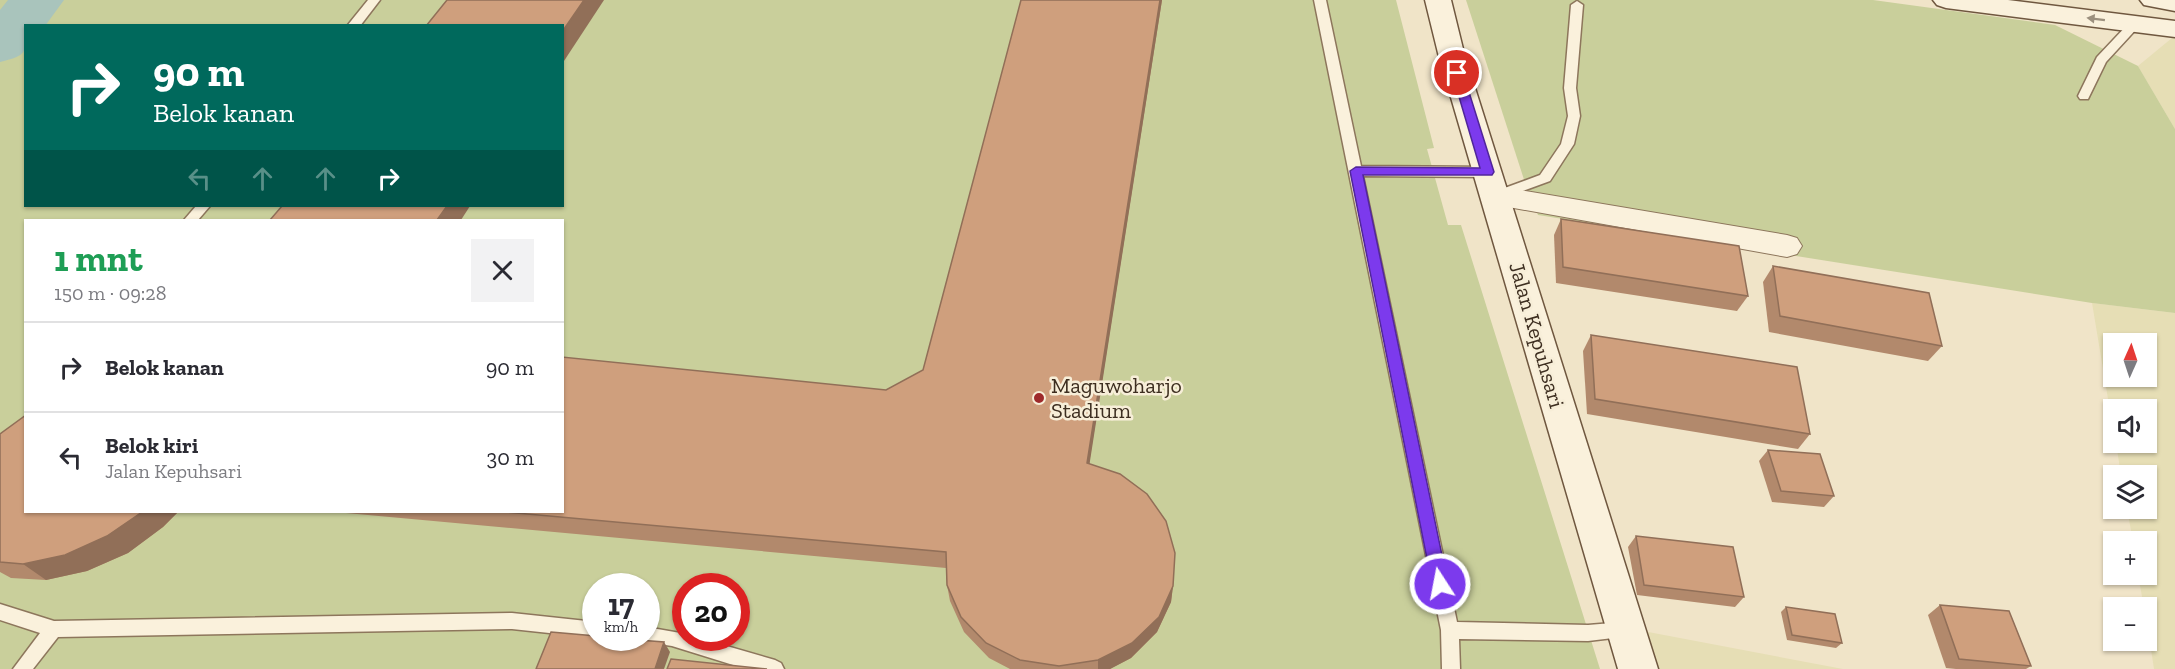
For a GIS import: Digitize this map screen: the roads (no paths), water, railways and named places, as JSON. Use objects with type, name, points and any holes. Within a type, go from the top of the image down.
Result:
[{"type":"street","name":"Jalan Kepuhsari","points":[[1438,0],[1451,53],[1624,630],[1638,669]]},
{"type":"street","points":[[1946,0],[2175,29]]},
{"type":"street","points":[[2153,0],[2175,3]]},
{"type":"street","points":[[1492,184],[1787,246]]},
{"type":"lane","points":[[355,24],[374,0]]},
{"type":"lane","points":[[1320,0],[1450,630],[1452,669]]},
{"type":"lane","points":[[1356,171],[1492,184],[1545,178],[1566,144],[1574,116],[1570,88],[1577,5]]},
{"type":"lane","points":[[2084,96],[2101,60],[2135,24]]},
{"type":"lane","points":[[191,219],[202,207]]},
{"type":"lane","points":[[0,612],[54,629],[512,621],[582,628]]},
{"type":"lane","points":[[22,669],[54,629]]},
{"type":"lane","points":[[1450,630],[1588,633],[1624,630]]},
{"type":"lane","points":[[660,637],[672,638],[775,669]]},
{"type":"waterway","points":[[0,45],[37,0]]},
{"type":"place","name":"Maguwoharjo Stadium","points":[[1039,398]]}]
